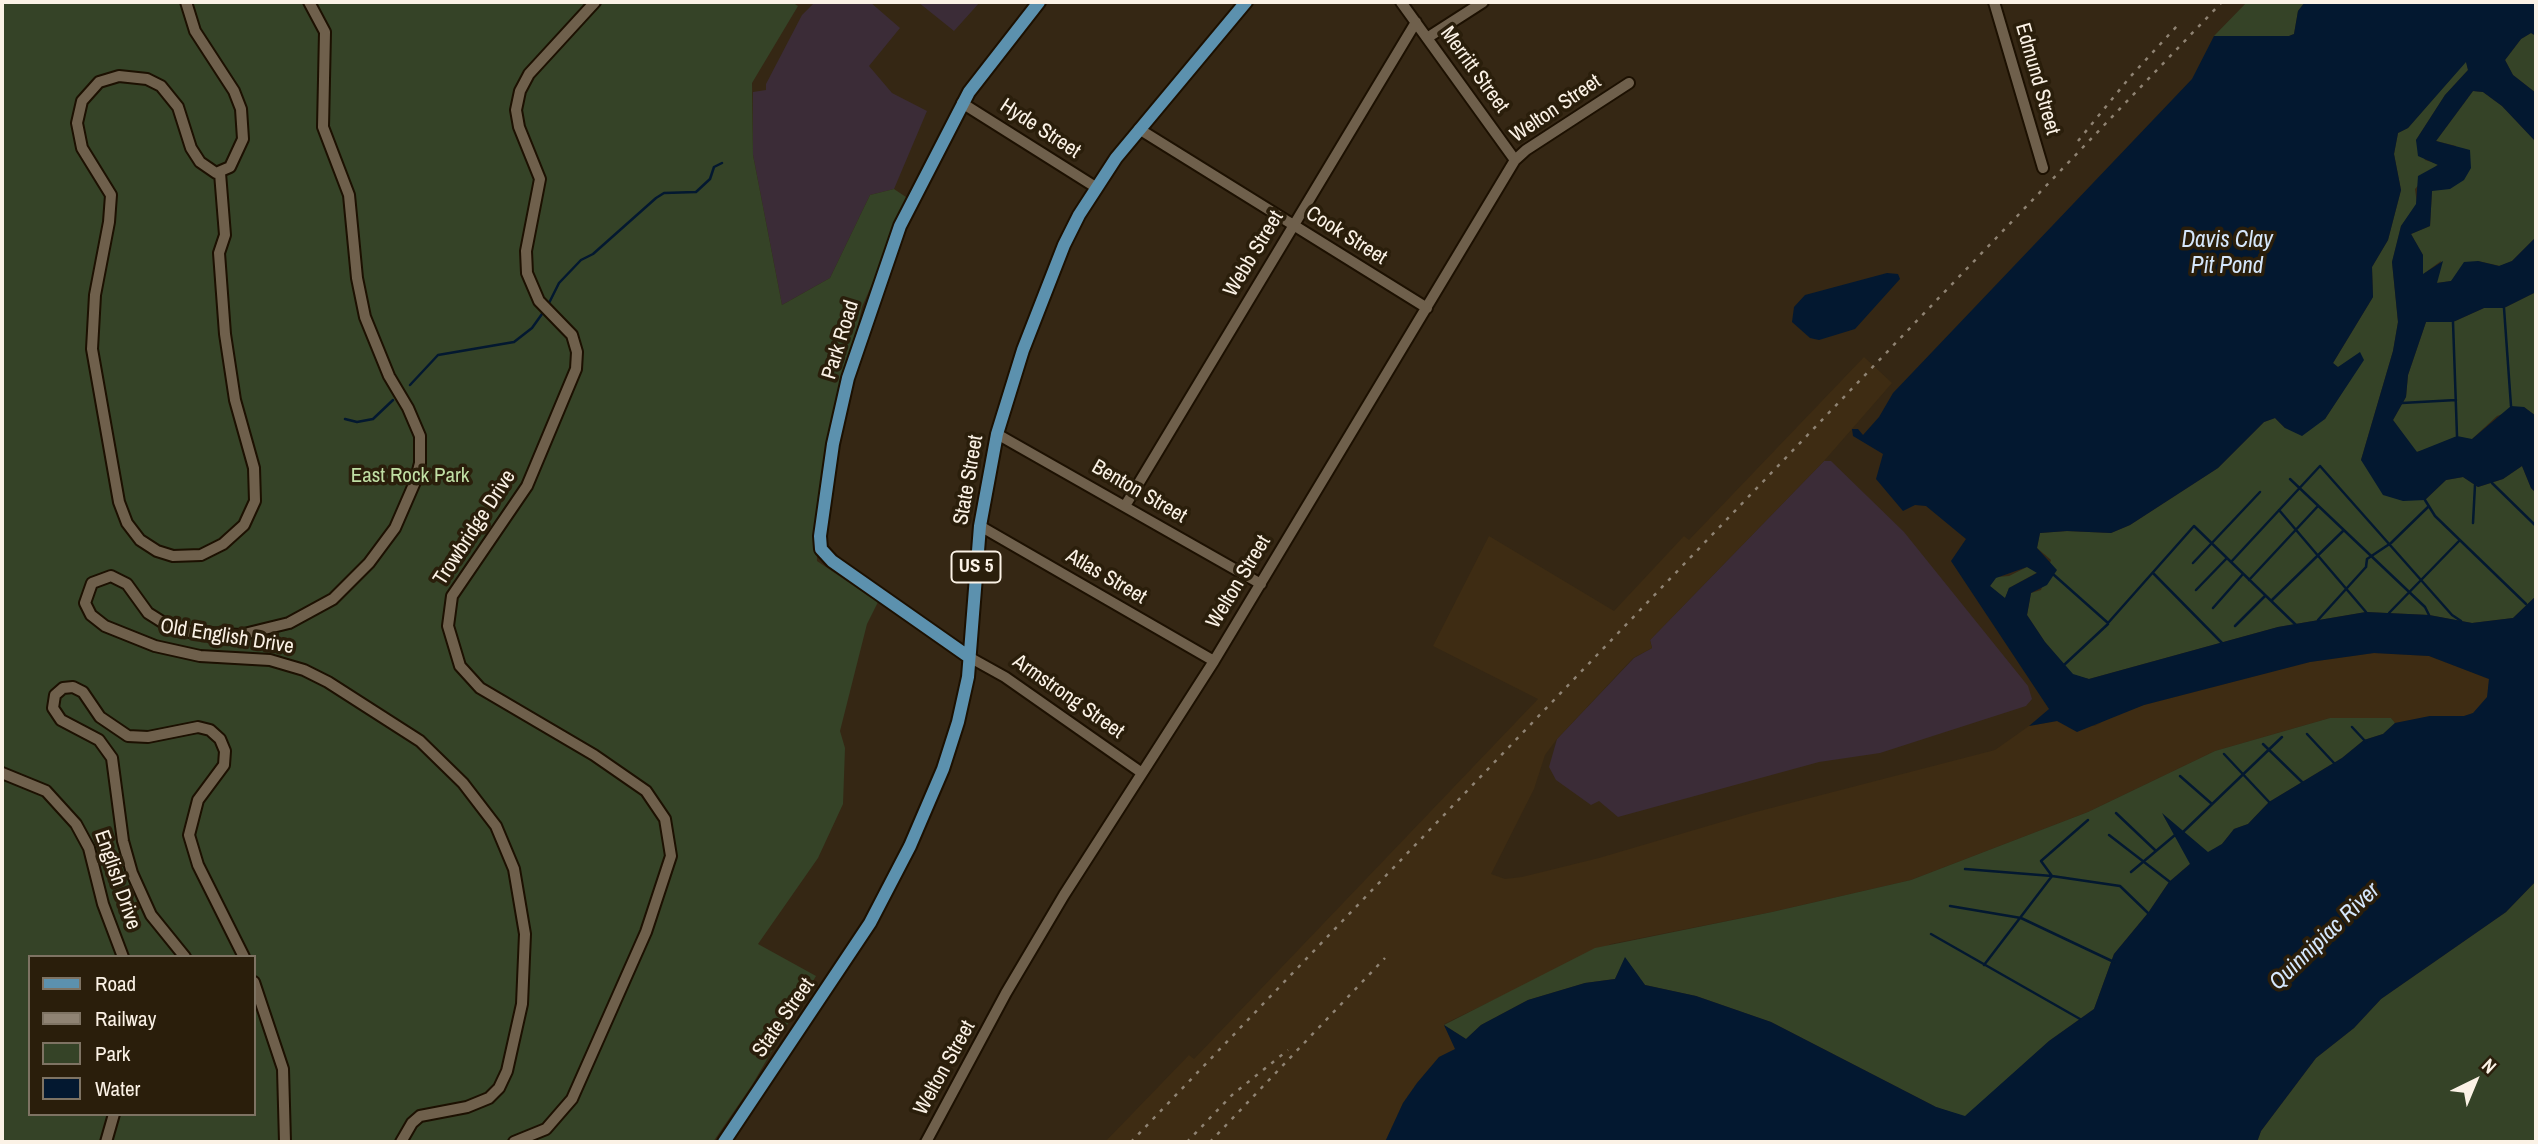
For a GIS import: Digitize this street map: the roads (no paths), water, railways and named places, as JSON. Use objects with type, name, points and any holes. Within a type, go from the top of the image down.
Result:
[{"type":"main road","name":"Park Road","points":[[969,657],[846,572],[823,552],[819,543],[836,425],[861,333],[908,208],[962,103],[1039,2]]},
{"type":"main road","name":"State Street","points":[[724,1142],[846,961],[887,893],[950,752],[965,693],[980,526],[997,434],[1023,350],[1048,283],[1079,215],[1139,129],[1246,2]]},
{"type":"street","points":[[186,2],[194,31],[234,91],[243,118],[243,139],[230,167],[220,173],[207,169],[195,155],[178,107],[155,82],[135,76],[112,77],[99,82],[82,101],[77,116],[79,141],[111,195],[109,222],[96,288],[92,342],[94,370],[117,491],[123,514],[134,534],[150,548],[173,556],[201,555],[223,544],[244,526],[255,501],[254,468],[235,400],[226,344],[219,253],[220,243],[225,235],[220,173]]},
{"type":"street","name":"Old English Drive","points":[[309,2],[324,32],[323,127],[353,211],[357,278],[363,308],[379,354],[413,416],[420,436],[420,463],[415,482],[395,528],[369,563],[333,599],[289,624],[240,635],[190,632],[167,625],[148,613],[127,584],[111,576],[92,583],[85,603],[91,615],[105,626],[155,646],[200,656],[270,660],[304,670],[328,682],[420,741],[463,783],[496,826],[514,869],[525,934],[523,993],[510,1063],[504,1080],[489,1098],[467,1107],[432,1112],[412,1123],[401,1142]]},
{"type":"street","name":"Trowbridge Drive","points":[[513,1142],[541,1133],[557,1119],[572,1099],[642,943],[671,856],[665,819],[646,790],[612,765],[480,688],[467,676],[454,655],[448,626],[452,596],[527,486],[576,369],[577,352],[572,335],[539,301],[527,273],[526,251],[541,179],[519,127],[516,110],[520,91],[529,75],[595,2]]},
{"type":"street","name":"Merritt Street","points":[[1401,2],[1516,160]]},
{"type":"street","points":[[1427,38],[1483,2]]},
{"type":"street","name":"Edmund Street","points":[[1994,2],[2043,168]]},
{"type":"street","name":"Webb Street","points":[[1125,506],[1416,22]]},
{"type":"street","name":"Welton Street","points":[[926,1142],[1006,993],[1064,895],[1214,661],[1516,160],[1526,150],[1629,83]]},
{"type":"street","name":"Hyde Street","points":[[962,103],[1097,188]]},
{"type":"street","name":"Cook Street","points":[[1139,129],[1427,308]]},
{"type":"street","name":"Benton Street","points":[[997,434],[1261,584]]},
{"type":"street","name":"Atlas Street","points":[[980,526],[1214,661]]},
{"type":"street","name":"Armstrong Street","points":[[969,657],[1005,677],[1142,773]]},
{"type":"street","points":[[183,955],[151,915],[132,873],[122,841],[112,758],[99,740],[67,724],[56,714],[53,699],[63,688],[73,687],[83,691],[100,717],[128,736],[148,737],[198,727],[211,730],[220,738],[225,751],[224,765],[198,800],[189,835],[198,865],[243,955]]},
{"type":"street","name":"English Drive","points":[[2,774],[46,792],[76,824],[89,848],[103,904],[122,955]]},
{"type":"street","points":[[256,988],[283,1069],[285,1142]]},
{"type":"street","points":[[106,1142],[113,1116]]},
{"type":"water","points":[[2305,2],[2536,2],[2536,36],[2531,33],[2521,39],[2505,60],[2513,75],[2536,93],[2536,142],[2502,106],[2483,92],[2473,91],[2436,141],[2470,150],[2471,168],[2464,180],[2450,189],[2432,191],[2430,226],[2411,234],[2423,255],[2423,274],[2443,261],[2437,283],[2451,281],[2464,262],[2478,261],[2499,266],[2512,261],[2536,237],[2536,292],[2504,308],[2484,308],[2453,322],[2426,322],[2408,375],[2406,397],[2393,420],[2417,452],[2457,436],[2472,439],[2511,406],[2524,407],[2536,416],[2536,493],[2531,488],[2522,466],[2503,479],[2478,487],[2463,477],[2446,480],[2425,500],[2403,501],[2383,495],[2361,460],[2393,351],[2398,322],[2392,262],[2401,226],[2416,204],[2418,176],[2438,165],[2418,156],[2416,140],[2445,95],[2468,70],[2466,62],[2408,128],[2398,133],[2394,154],[2401,190],[2388,240],[2372,267],[2373,297],[2333,363],[2338,367],[2360,352],[2364,360],[2325,419],[2302,436],[2285,428],[2275,418],[2264,422],[2218,468],[2130,525],[2111,533],[2040,533],[2037,548],[2057,570],[2047,585],[2031,593],[2027,615],[2045,642],[2073,674],[2089,679],[2278,627],[2366,612],[2429,615],[2472,623],[2513,618],[2536,596],[2536,881],[2506,912],[2381,999],[2354,1028],[2316,1058],[2261,1131],[2257,1142],[1385,1142],[1403,1103],[1417,1083],[1439,1057],[1455,1049],[1444,1025],[1466,1039],[1481,1025],[1528,1000],[1585,983],[1615,979],[1625,957],[1645,985],[1696,996],[1771,1022],[1936,1107],[1965,1116],[2049,1041],[2094,1009],[2114,954],[2148,913],[2169,882],[2190,864],[2162,813],[2208,852],[2222,844],[2234,829],[2248,824],[2269,802],[2342,758],[2364,740],[2383,734],[2395,723],[2430,716],[2464,716],[2473,713],[2487,697],[2489,679],[2429,656],[2374,653],[2310,662],[2144,705],[2077,732],[2057,721],[2029,726],[2049,709],[1951,561],[1966,539],[1926,506],[1915,505],[1903,511],[1876,479],[1883,454],[1853,436],[1852,429],[1858,429],[1863,435],[1879,417],[1893,393],[2192,79],[2214,36],[2289,36],[2294,34],[2298,11]],"holes":[[[2027,567],[2037,573],[2009,588],[2005,598],[1990,586],[1996,578]]]},
{"type":"water","points":[[1887,273],[1898,274],[1900,279],[1855,329],[1819,340],[1810,338],[1792,322],[1794,307],[1805,295]]},
{"type":"waterway","points":[[549,303],[559,283],[581,260],[593,254],[656,198],[664,193],[696,192],[710,179],[714,167],[722,163]]},
{"type":"waterway","points":[[2504,308],[2511,406]]},
{"type":"waterway","points":[[410,385],[438,355],[514,342],[532,328],[542,314]]},
{"type":"waterway","points":[[2453,322],[2457,436]]},
{"type":"waterway","points":[[345,419],[357,422],[373,419],[393,400]]},
{"type":"waterway","points":[[2402,403],[2456,400]]},
{"type":"waterway","points":[[2231,562],[2320,466],[2452,615],[2461,621]]},
{"type":"waterway","points":[[2290,479],[2425,607],[2429,615]]},
{"type":"waterway","points":[[2492,483],[2536,526]]},
{"type":"waterway","points":[[2473,523],[2475,485]]},
{"type":"waterway","points":[[2193,563],[2260,492]]},
{"type":"waterway","points":[[2425,500],[2435,516],[2526,604]]},
{"type":"waterway","points":[[2249,580],[2318,506]]},
{"type":"waterway","points":[[2318,620],[2366,567],[2367,559],[2391,543],[2429,506]]},
{"type":"waterway","points":[[2279,510],[2366,612]]},
{"type":"waterway","points":[[2054,575],[2108,623],[2194,526],[2296,625]]},
{"type":"waterway","points":[[2271,601],[2344,530]]},
{"type":"waterway","points":[[2389,613],[2460,540]]},
{"type":"waterway","points":[[2196,590],[2227,558]]},
{"type":"waterway","points":[[2153,573],[2223,644]]},
{"type":"waterway","points":[[2213,608],[2243,574]]},
{"type":"waterway","points":[[2235,626],[2265,596]]},
{"type":"waterway","points":[[2064,665],[2108,624]]},
{"type":"waterway","points":[[2352,727],[2366,742]]},
{"type":"waterway","points":[[2307,734],[2334,763]]},
{"type":"waterway","points":[[2183,832],[2282,737]]},
{"type":"waterway","points":[[2263,744],[2303,783]]},
{"type":"waterway","points":[[2224,754],[2270,803]]},
{"type":"waterway","points":[[2180,776],[2212,804]]},
{"type":"waterway","points":[[2116,813],[2156,851]]},
{"type":"waterway","points":[[2088,820],[2041,861],[2052,876],[2120,886],[2149,914]]},
{"type":"waterway","points":[[2109,835],[2170,882]]},
{"type":"waterway","points":[[2131,872],[2175,835]]},
{"type":"waterway","points":[[1965,869],[2052,876]]},
{"type":"waterway","points":[[1984,965],[2052,876]]},
{"type":"waterway","points":[[1950,906],[2021,918],[2114,962]]},
{"type":"waterway","points":[[1931,934],[2080,1019]]},
{"type":"railway","points":[[1131,1142],[2222,2]]},
{"type":"railway","points":[[2078,141],[2130,77],[2177,26]]},
{"type":"railway","points":[[1210,1142],[1385,958]]},
{"type":"railway","points":[[1187,1142],[1232,1095],[1288,1050]]},
{"type":"water label","name":"Davis Clay Pit Pond","points":[[2227,254]]},
{"type":"water label","name":"Quinnipiac River","points":[[2325,937]]},
{"type":"park label","name":"East Rock Park","points":[[410,476]]}]
